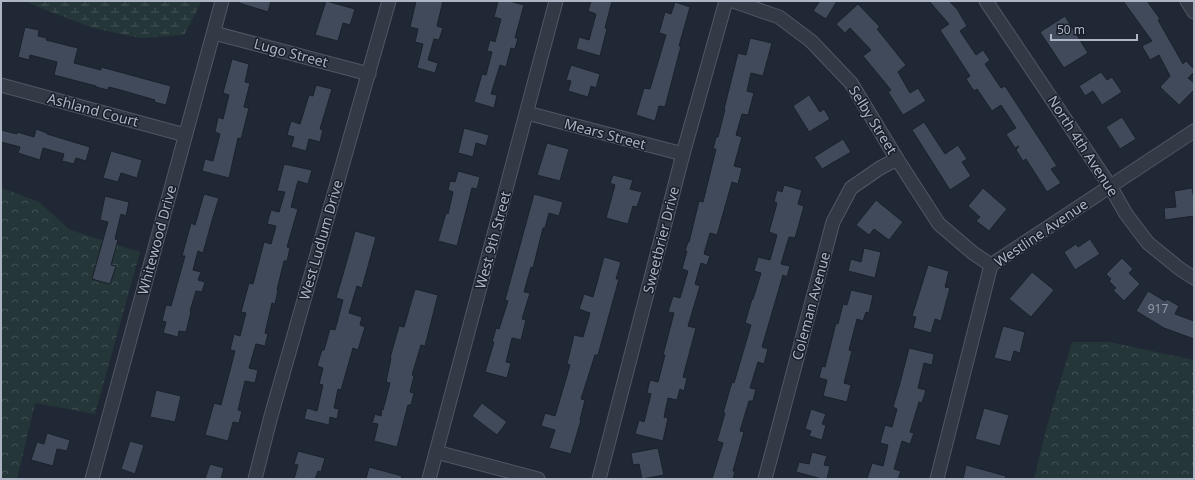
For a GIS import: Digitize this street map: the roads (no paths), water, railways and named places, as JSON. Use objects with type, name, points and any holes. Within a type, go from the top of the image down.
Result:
[{"type":"street","name":"Whitewood Drive","points":[[92,479],[222,1]]},
{"type":"street","name":"West Ludlum Drive","points":[[255,479],[271,416],[389,1]]},
{"type":"street","name":"West 9th Street","points":[[429,479],[556,1]]},
{"type":"street","name":"Sweetbrier Drive","points":[[599,479],[683,154],[726,1]]},
{"type":"street","name":"Selby Street","points":[[733,1],[779,17],[811,41],[851,83],[897,159],[939,224],[973,253],[991,264]]},
{"type":"street","name":"North 4th Avenue","points":[[986,1],[1110,186],[1126,214],[1148,243],[1180,269],[1194,278]]},
{"type":"street","points":[[1187,1],[1194,12]]},
{"type":"street","name":"Lugo Street","points":[[214,33],[369,74]]},
{"type":"street","name":"Ashland Court","points":[[1,86],[185,135]]},
{"type":"street","name":"Mears Street","points":[[527,113],[683,154]]},
{"type":"street","name":"Westline Avenue","points":[[937,479],[991,264],[1194,131]]},
{"type":"street","name":"Coleman Avenue","points":[[765,479],[833,222],[851,188],[880,168],[897,159]]},
{"type":"street","points":[[436,452],[538,479]]}]
